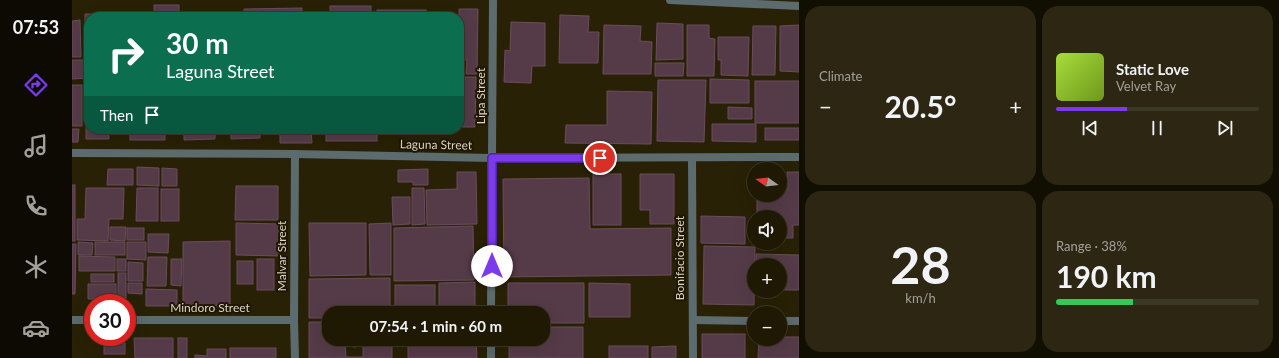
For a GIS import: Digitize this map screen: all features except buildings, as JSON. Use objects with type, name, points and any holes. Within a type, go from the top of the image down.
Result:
[{"type":"street","name":"Lipa Street","points":[[492,306],[493,0]]},
{"type":"street","points":[[670,0],[799,6]]},
{"type":"street","name":"Laguna Street","points":[[72,153],[295,154],[492,158],[799,157]]},
{"type":"street","name":"Malvar Street","points":[[295,154],[295,358]]},
{"type":"street","name":"Bonifacio Street","points":[[692,158],[692,358]]},
{"type":"street","points":[[72,320],[84,320]]},
{"type":"street","name":"Mindoro Street","points":[[136,320],[294,320]]},
{"type":"street","points":[[693,320],[747,321]]},
{"type":"street","points":[[787,321],[799,321]]},
{"type":"street","points":[[491,346],[491,358]]},
{"type":"route","points":[[492,266],[492,158],[600,158]]}]
